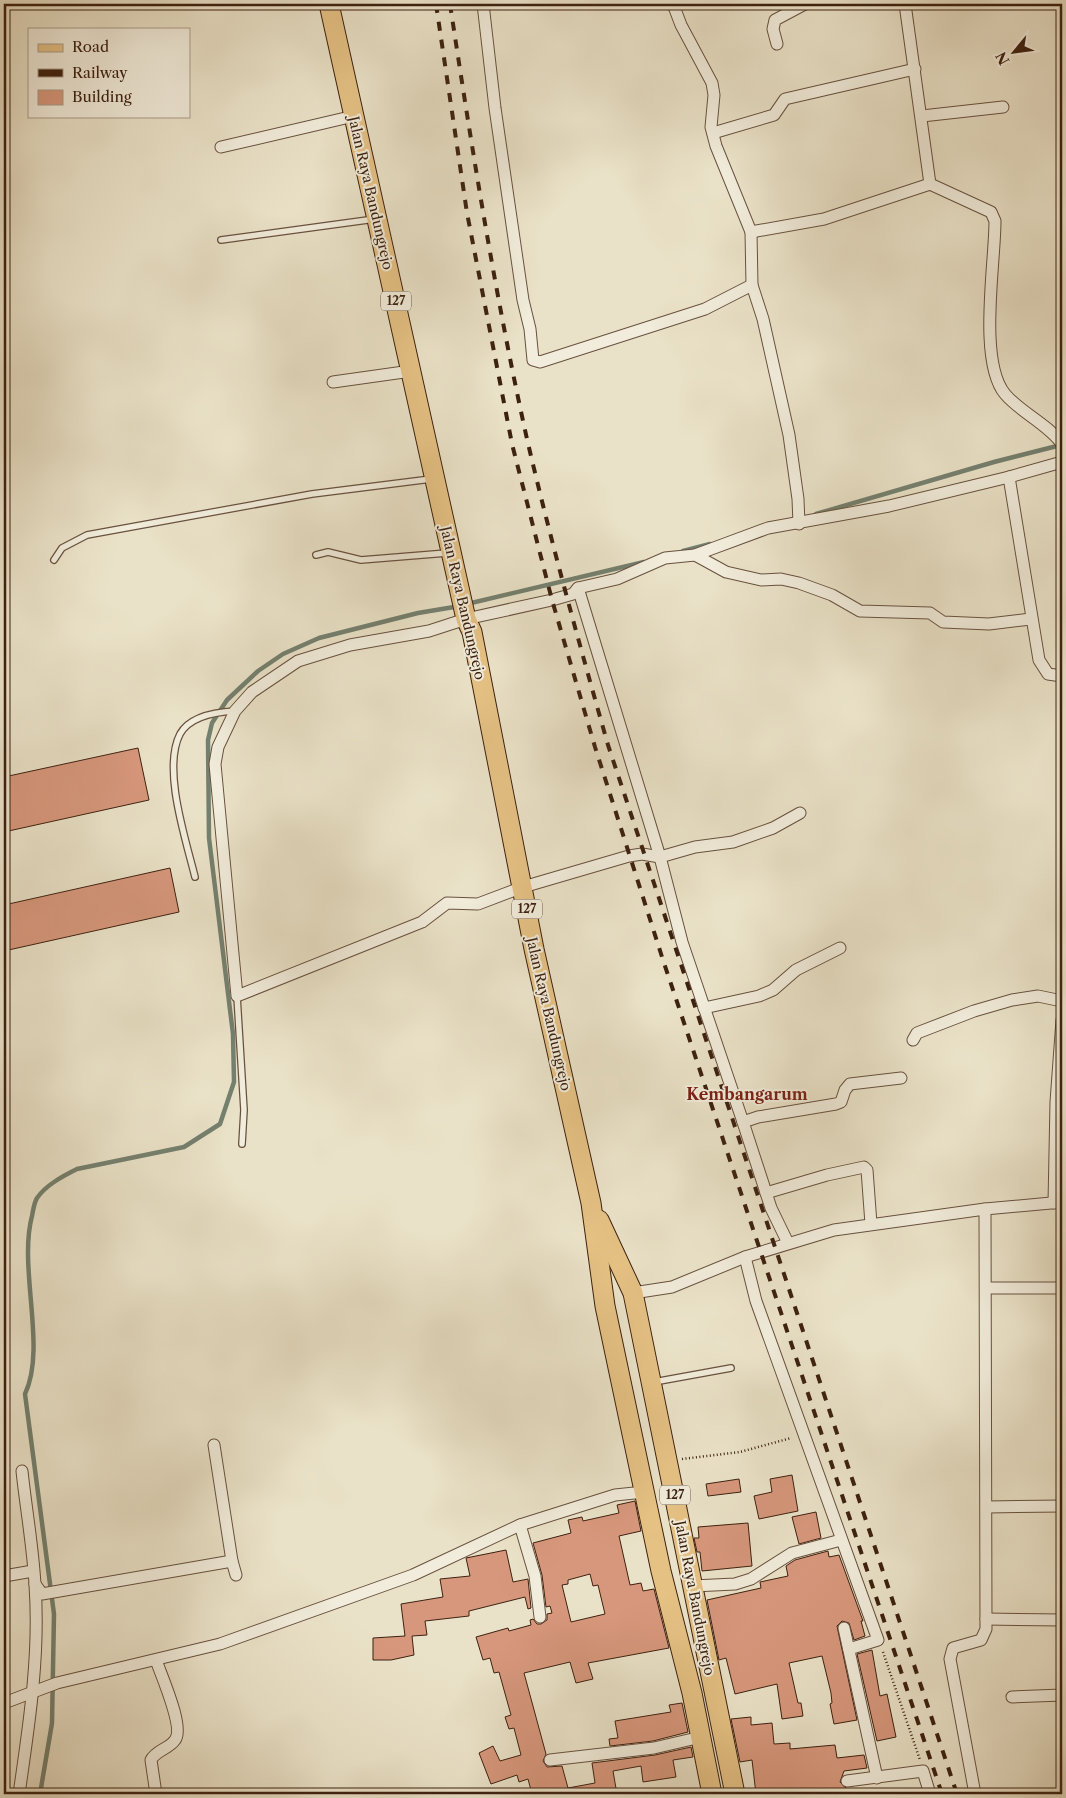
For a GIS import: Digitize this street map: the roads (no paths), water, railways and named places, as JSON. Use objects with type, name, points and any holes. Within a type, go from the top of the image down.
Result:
[{"type":"main road","name":"Jalan Raya Bandungrejo","points":[[329,4],[465,610],[472,632],[534,948],[591,1203],[605,1306],[644,1492],[701,1737],[712,1794]]},
{"type":"main road","name":"Jalan Raya Bandungrejo","points":[[591,1203],[633,1293],[735,1794]]},
{"type":"main road","points":[[636,1449],[666,1452]]},
{"type":"street","points":[[483,4],[495,108],[523,300],[530,329],[533,360],[540,362],[705,309],[752,286]]},
{"type":"street","points":[[673,4],[681,25],[712,83],[714,95],[711,121],[713,133],[725,173],[751,232],[752,286],[762,318],[785,416],[800,522]]},
{"type":"street","points":[[776,44],[773,30],[776,20],[805,4]]},
{"type":"street","points":[[905,4],[930,184]]},
{"type":"street","points":[[713,133],[774,114],[785,99],[915,69]]},
{"type":"street","points":[[922,116],[1003,107]]},
{"type":"street","points":[[221,148],[354,116]]},
{"type":"street","points":[[751,232],[824,219],[930,184],[981,207],[994,216],[990,342],[992,366],[996,382],[1005,394],[1061,442]]},
{"type":"street","points":[[334,382],[411,371]]},
{"type":"street","points":[[800,813],[773,828],[747,838],[660,857],[642,854],[629,856],[523,888],[478,904],[447,903],[422,922],[237,996],[215,764],[218,748],[231,712],[252,692],[298,661],[350,645],[429,631],[465,610],[552,600],[573,594],[578,588],[617,579],[665,558],[695,554],[768,528],[1009,477],[1062,462]]},
{"type":"street","points":[[1009,477],[1041,666],[1052,676],[1062,676]]},
{"type":"street","points":[[695,554],[726,572],[761,580],[781,579],[799,583],[832,595],[860,611],[930,613],[943,622],[989,624],[1032,618]]},
{"type":"street","points":[[578,588],[704,1008],[766,1193],[788,1243]]},
{"type":"street","points":[[704,1008],[759,996],[773,990],[796,970],[840,948]]},
{"type":"street","points":[[912,1040],[917,1033],[994,1004],[1038,996],[1062,1001]]},
{"type":"street","points":[[633,1293],[672,1287],[745,1257],[834,1230],[985,1209],[1058,1202],[1056,1102],[1062,1020]]},
{"type":"street","points":[[743,1122],[758,1117],[836,1104],[841,1102],[850,1084],[901,1078]]},
{"type":"street","points":[[766,1193],[827,1174],[864,1167],[867,1170],[871,1224]]},
{"type":"street","points":[[976,1794],[950,1659],[953,1648],[975,1642],[984,1637],[986,1619],[988,1507],[985,1209]]},
{"type":"street","points":[[745,1257],[756,1302],[878,1640],[849,1649]]},
{"type":"street","points":[[986,1288],[1062,1288]]},
{"type":"street","points":[[214,1445],[232,1562],[236,1575]]},
{"type":"street","points":[[19,1794],[34,1692],[39,1589],[34,1571],[22,1471]]},
{"type":"street","points":[[4,1703],[58,1683],[220,1644],[413,1575],[520,1525],[615,1495],[644,1492]]},
{"type":"street","points":[[988,1507],[1062,1506]]},
{"type":"street","points":[[520,1525],[535,1576],[540,1617]]},
{"type":"street","points":[[693,1586],[735,1584],[751,1579],[792,1553],[841,1540]]},
{"type":"street","points":[[39,1589],[55,1592],[232,1562]]},
{"type":"street","points":[[4,1576],[34,1571]]},
{"type":"street","points":[[986,1619],[1062,1620]]},
{"type":"street","points":[[844,1628],[877,1778]]},
{"type":"street","points":[[156,1660],[173,1706],[178,1731],[177,1739],[156,1754],[151,1760],[156,1794]]},
{"type":"street","points":[[1012,1698],[1062,1695]]},
{"type":"street","points":[[550,1760],[654,1748],[701,1737]]},
{"type":"street","points":[[848,1781],[923,1771],[930,1794]]},
{"type":"lane","points":[[221,240],[377,219]]},
{"type":"lane","points":[[54,560],[62,548],[87,535],[312,494],[435,478]]},
{"type":"lane","points":[[316,555],[328,552],[361,560],[452,552]]},
{"type":"lane","points":[[195,877],[176,801],[175,750],[181,733],[192,722],[209,714],[231,712]]},
{"type":"lane","points":[[237,996],[244,1110],[242,1144]]},
{"type":"lane","points":[[652,1382],[731,1368]]},
{"type":"waterway","points":[[816,514],[994,462],[1061,445]]},
{"type":"waterway","points":[[683,551],[710,544]]},
{"type":"waterway","points":[[467,604],[644,562]]},
{"type":"waterway","points":[[40,1794],[52,1723],[54,1614],[25,1394],[31,1375],[33,1354],[28,1259],[29,1237],[35,1202],[50,1185],[77,1169],[184,1147],[220,1124],[234,1082],[233,1034],[209,838],[208,740],[212,723],[227,700],[258,671],[283,654],[319,638],[418,613],[460,606]]},
{"type":"railway","points":[[436,4],[467,213],[512,444],[552,600],[595,747],[663,960],[942,1794]]},
{"type":"railway","points":[[450,4],[485,222],[515,385],[556,554],[608,745],[957,1794]]},
{"type":"district","name":"Kembangarum","points":[[747,1094]]}]
